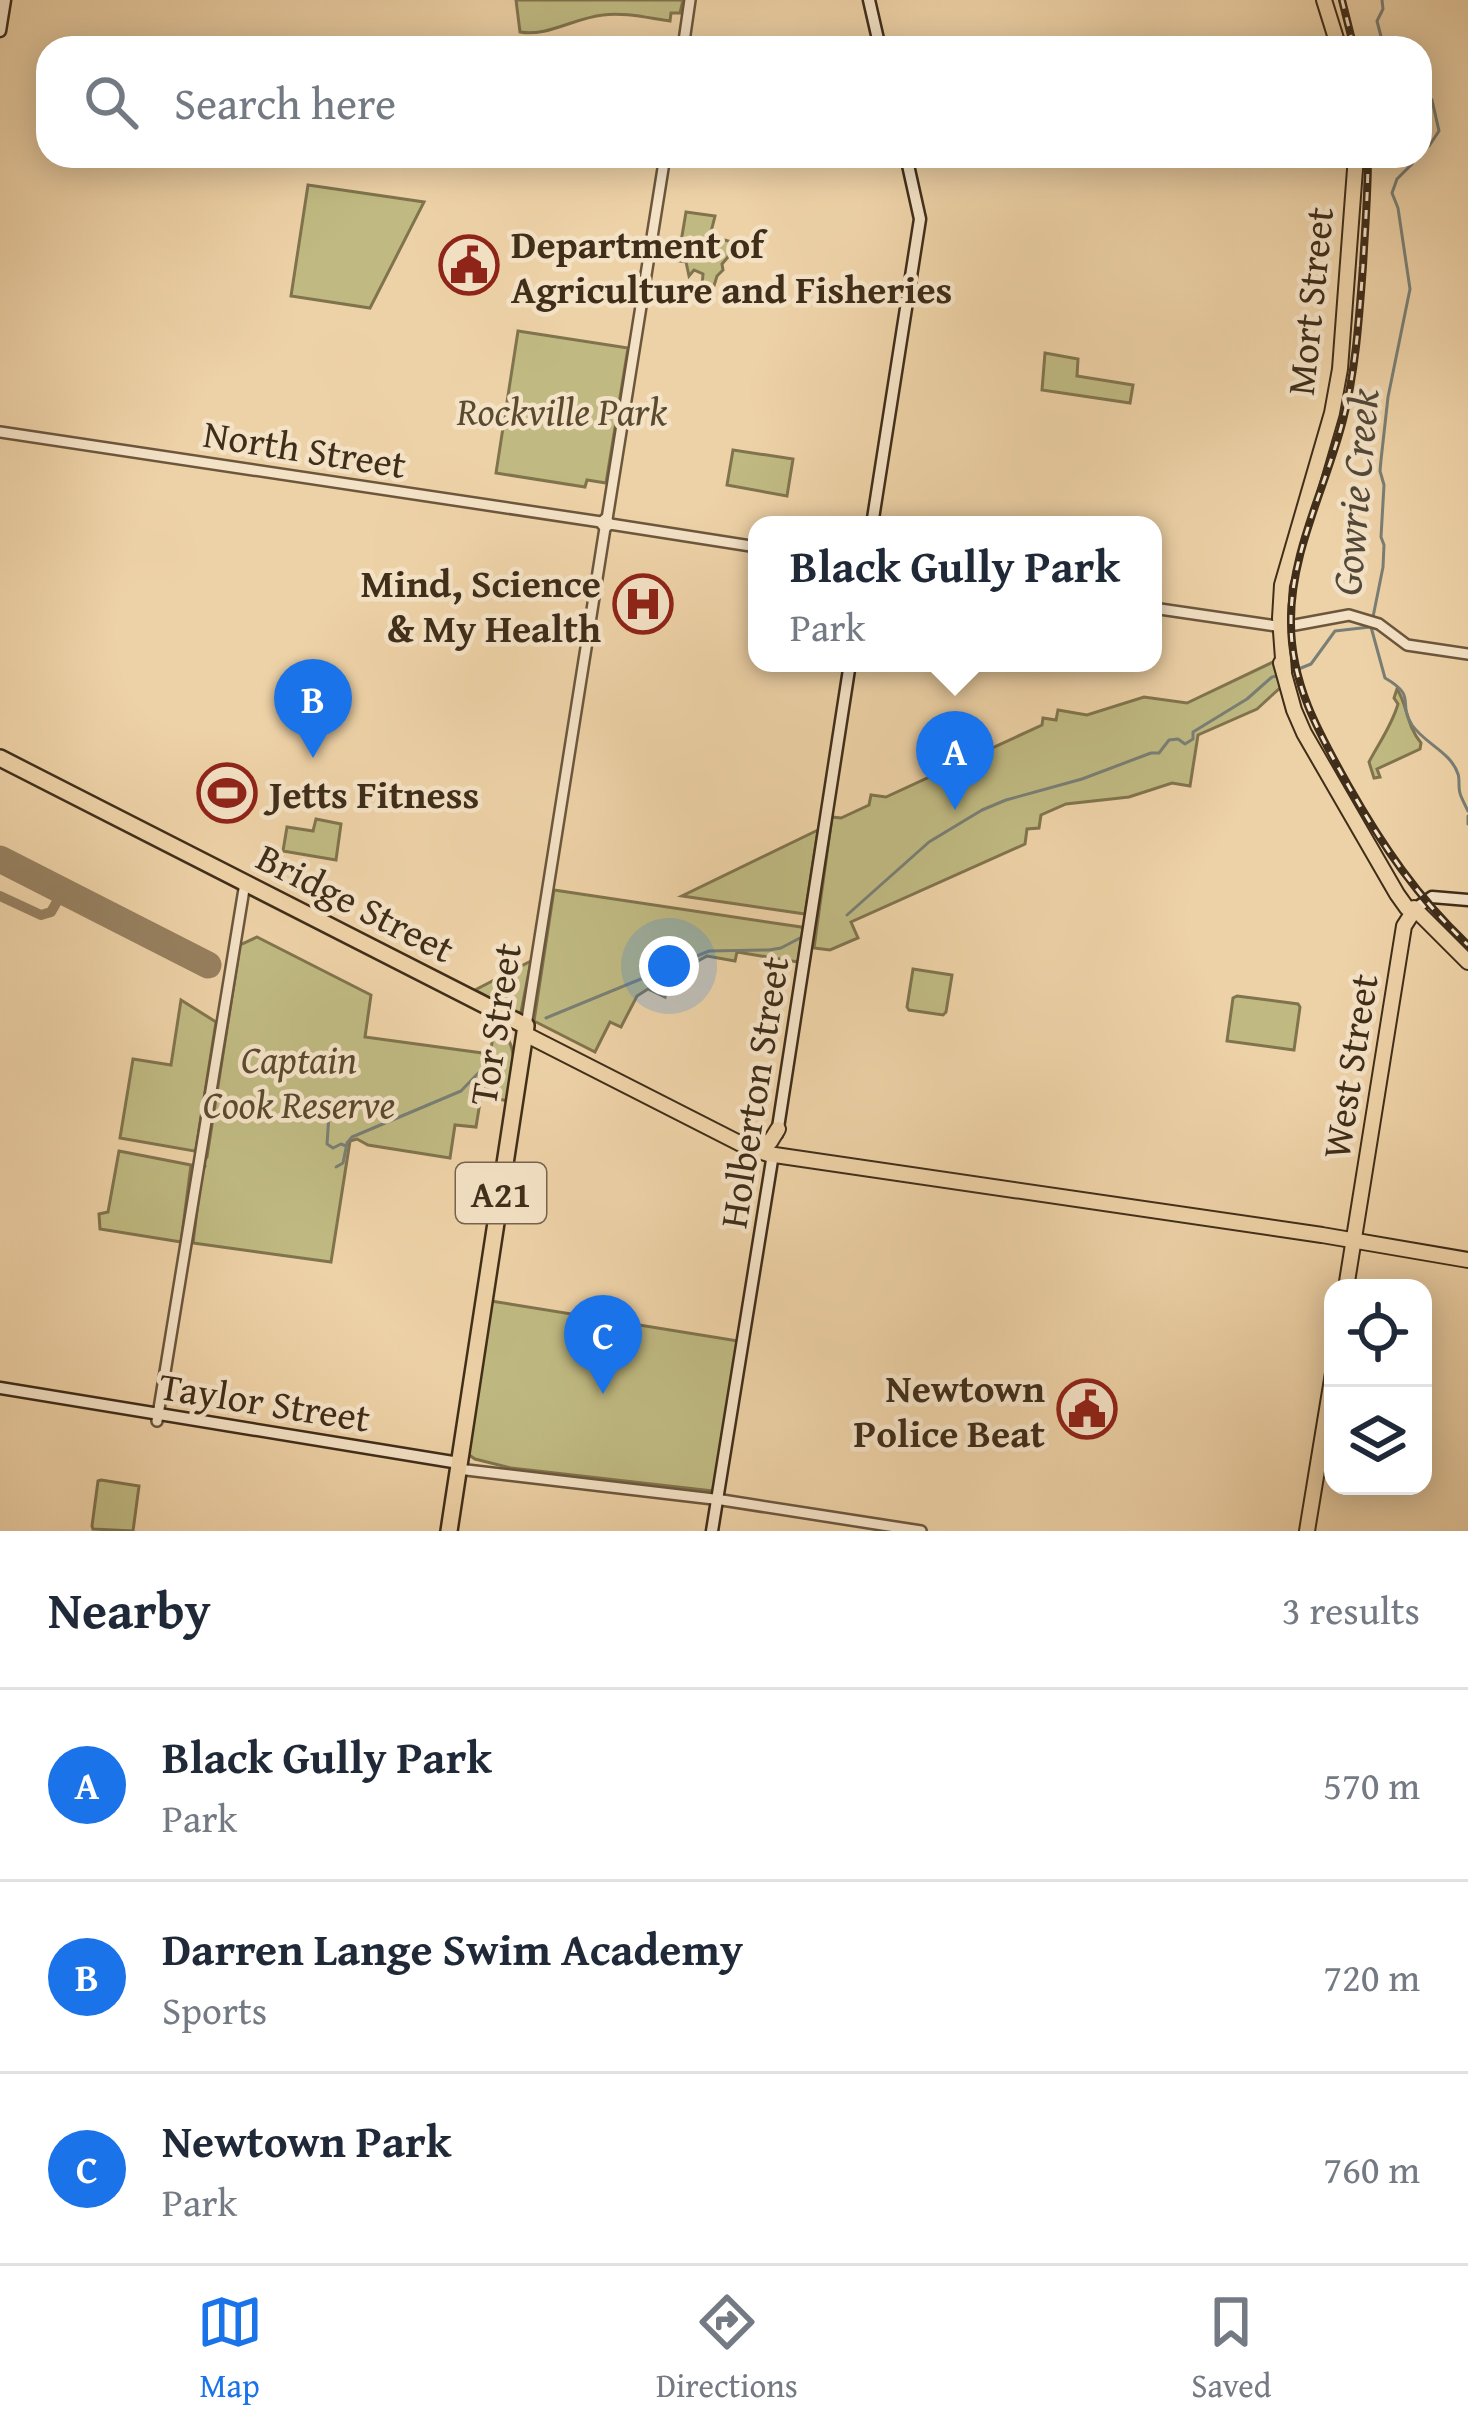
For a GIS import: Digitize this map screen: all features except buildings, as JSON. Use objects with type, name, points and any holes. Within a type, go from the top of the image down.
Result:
[{"type":"highway","name":"Bridge Street","points":[[0,762],[523,1033]]},
{"type":"highway","name":"Tor Street","points":[[448,1531],[523,1033]]},
{"type":"main road","points":[[0,31],[5,0]]},
{"type":"main road","points":[[869,0],[877,36]]},
{"type":"main road","points":[[1326,0],[1336,36]]},
{"type":"main road","points":[[873,516],[920,219],[909,168]]},
{"type":"main road","name":"Mort Street","points":[[1355,168],[1340,368],[1332,413],[1279,572],[1278,626],[1285,677],[1304,733],[1376,855],[1412,910],[1468,962]]},
{"type":"main road","name":"Holberton Street","points":[[712,1531],[849,672]]},
{"type":"main road","points":[[1412,910],[1436,897],[1468,900]]},
{"type":"main road","name":"West Street","points":[[1347,1279],[1343,1239],[1361,1202],[1402,937],[1412,910]]},
{"type":"main road","name":"Bridge Street","points":[[523,1033],[774,1152],[1468,1260]]},
{"type":"main road","points":[[771,1171],[756,1147],[770,1142],[778,1130]]},
{"type":"main road","points":[[1343,1239],[1347,1279]]},
{"type":"main road","points":[[1307,1531],[1331,1387]]},
{"type":"main road","name":"Taylor Street","points":[[0,1392],[459,1466]]},
{"type":"street","points":[[684,36],[690,0]]},
{"type":"street","name":"Tor Street","points":[[523,1033],[663,168]]},
{"type":"street","name":"North Street","points":[[0,432],[748,546]]},
{"type":"street","points":[[1162,609],[1278,626],[1345,615],[1371,622],[1408,645],[1468,654]]},
{"type":"street","points":[[157,1418],[244,887]]},
{"type":"street","name":"Taylor Street","points":[[459,1466],[921,1531]]},
{"type":"green space","points":[[516,0],[683,0],[680,13],[671,13],[670,21],[611,14],[530,33],[520,32]]},
{"type":"green space","points":[[308,185],[424,202],[370,308],[291,296]]},
{"type":"green space","points":[[686,212],[715,216],[710,236],[732,242],[713,289],[702,286],[703,274],[694,270],[689,276],[686,262],[655,257],[657,246],[680,248]]},
{"type":"green space","name":"Rockville Park","points":[[518,331],[628,348],[606,483],[587,480],[585,487],[496,473]]},
{"type":"green space","points":[[1045,353],[1078,359],[1077,376],[1133,385],[1130,403],[1042,390]]},
{"type":"green space","points":[[733,450],[793,459],[787,496],[727,485]]},
{"type":"green space","points":[[1273,662],[1281,687],[1257,709],[1198,735],[1190,786],[1172,783],[1129,797],[1066,804],[1041,815],[1039,828],[1027,829],[1025,844],[851,922],[858,938],[830,950],[814,948],[832,817],[841,818],[869,805],[871,795],[886,797],[1042,725],[1043,718],[1056,720],[1058,710],[1087,715],[1144,697],[1187,703]]},
{"type":"green space","points":[[1397,689],[1420,749],[1377,769],[1380,777],[1374,778],[1369,762],[1395,712]]},
{"type":"green space","points":[[316,819],[341,824],[336,860],[283,851],[287,827],[313,831]]},
{"type":"green space","points":[[818,830],[805,914],[682,896]]},
{"type":"green space","points":[[554,890],[801,927],[798,962],[737,952],[735,961],[707,956],[669,977],[665,997],[648,989],[637,996],[621,1027],[610,1022],[595,1052],[534,1021]]},
{"type":"green space","name":"Captain Cook Reserve","points":[[257,937],[371,995],[365,1037],[490,1054],[495,1026],[512,1050],[509,1101],[481,1096],[476,1127],[455,1125],[450,1158],[350,1141],[331,1262],[193,1243],[240,945]]},
{"type":"green space","points":[[531,961],[521,1012],[475,990]]},
{"type":"green space","points":[[913,969],[952,975],[943,1015],[907,1007]]},
{"type":"green space","points":[[1237,996],[1298,1004],[1294,1050],[1227,1041]]},
{"type":"green space","name":"Captain Cook Reserve","points":[[181,1000],[216,1022],[194,1151],[120,1138],[133,1059],[171,1065]]},
{"type":"green space","name":"Captain Cook Reserve","points":[[119,1151],[191,1165],[181,1242],[100,1229],[99,1214],[108,1212]]},
{"type":"green space","points":[[491,1301],[738,1341],[713,1491],[511,1468],[469,1455]]},
{"type":"green space","points":[[101,1480],[139,1486],[133,1531],[93,1529]]},
{"type":"waterway","name":"Gowrie Creek","points":[[1381,36],[1377,21],[1382,0]]},
{"type":"waterway","name":"Gowrie Creek","points":[[1432,100],[1439,131],[1432,142]]},
{"type":"waterway","name":"Gowrie Creek","points":[[1408,168],[1392,193],[1410,289],[1388,397],[1380,471],[1383,567],[1371,627],[1385,678],[1404,695],[1412,725],[1455,766],[1468,811]]},
{"type":"waterway","points":[[1291,672],[1311,664],[1335,631],[1370,627]]},
{"type":"waterway","points":[[847,915],[929,842],[982,810],[1159,753],[1169,740],[1185,744],[1193,739],[1193,732],[1277,676]]},
{"type":"waterway","name":"Gowrie Creek","points":[[1468,816],[1468,824]]},
{"type":"waterway","points":[[546,1018],[709,951],[769,950],[800,938]]},
{"type":"waterway","points":[[336,1167],[343,1163],[352,1137],[461,1091],[488,1063]]},
{"type":"waterway","points":[[329,1115],[327,1144],[346,1146]]},
{"type":"taxiway","points":[[25,872],[56,888],[59,898]]},
{"type":"taxiway","points":[[59,898],[68,895],[101,910]]},
{"type":"taxiway","points":[[0,896],[41,915],[51,912],[59,898]]},
{"type":"runway","points":[[0,859],[208,965]]},
{"type":"railway","points":[[1342,0],[1351,36]]},
{"type":"railway","points":[[1367,168],[1351,382],[1296,571],[1292,645],[1309,707],[1361,807],[1417,890],[1468,945]]},
{"type":"place","name":"Department of Agriculture and Fisheries","points":[[469,265]]},
{"type":"place","name":"Mind, Science & My Health","points":[[643,604]]},
{"type":"place","name":"Darren Lange Swim Academy","points":[[313,758]]},
{"type":"place","name":"Jetts Fitness","points":[[227,793]]},
{"type":"place","name":"Black Gully Park","points":[[955,810]]},
{"type":"place","name":"Newtown Park","points":[[603,1394]]},
{"type":"place","name":"Newtown Police Beat","points":[[1087,1409]]}]
